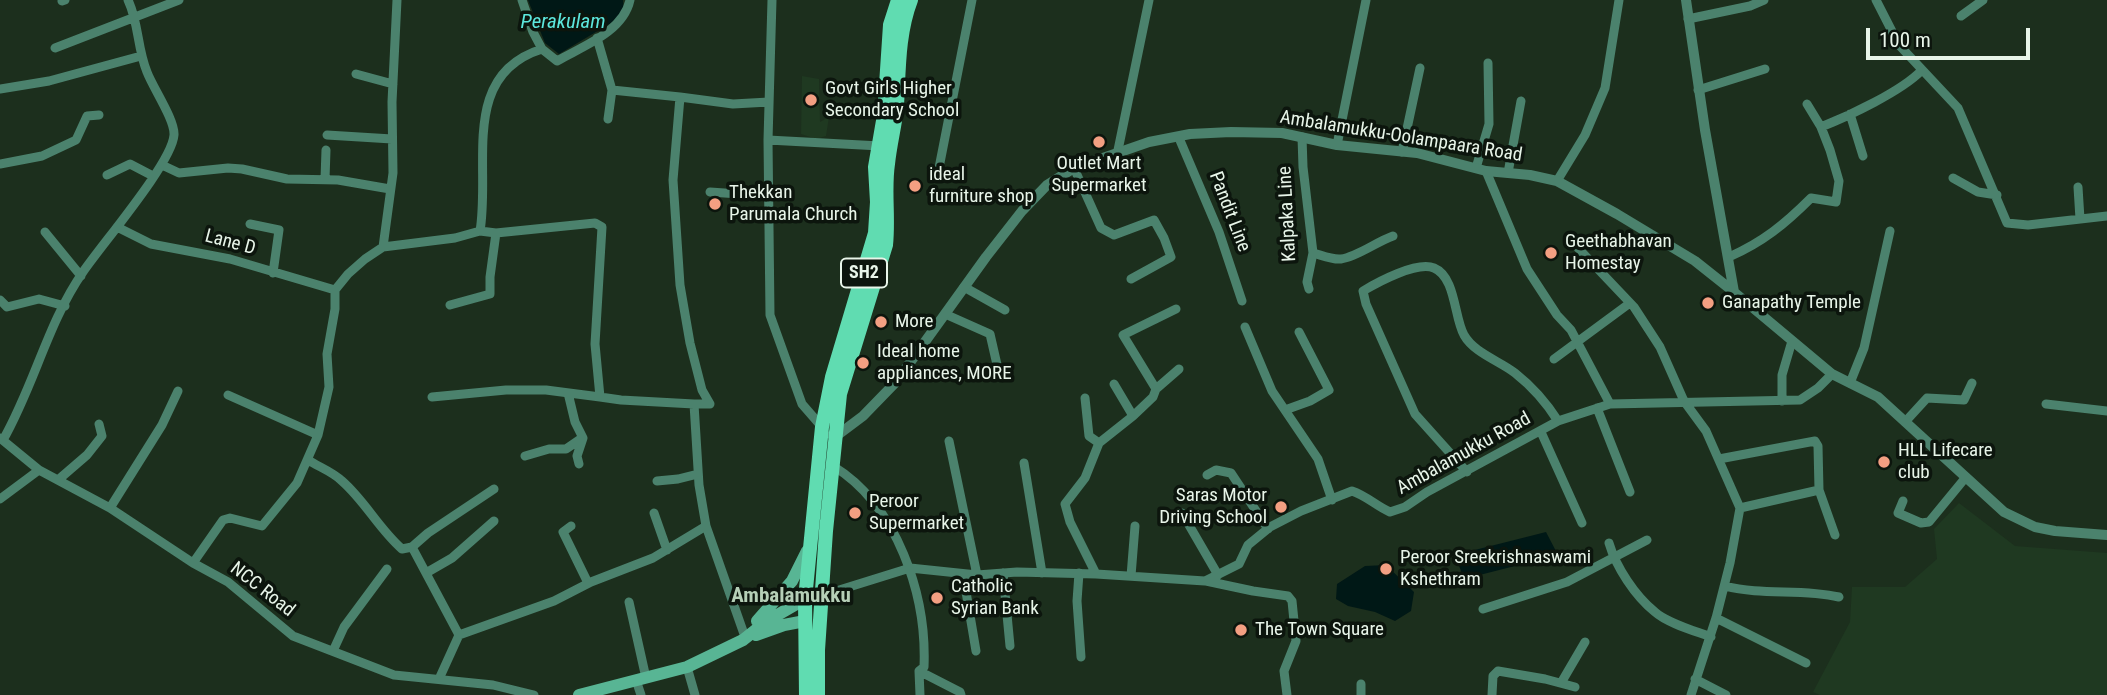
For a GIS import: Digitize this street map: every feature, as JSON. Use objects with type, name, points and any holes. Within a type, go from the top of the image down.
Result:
[{"type":"main road","name":"SH2","points":[[806,695],[805,599],[809,544],[827,432],[832,377],[875,233],[875,167],[884,115],[887,45],[898,0]]},
{"type":"main road","points":[[818,695],[818,650],[833,466],[827,432],[886,244],[889,220],[888,164],[896,122],[900,40],[903,20],[911,0]]},
{"type":"main road","points":[[743,637],[792,581],[800,569],[809,544]]},
{"type":"main road","points":[[579,695],[687,667],[805,599]]},
{"type":"main road","points":[[743,637],[805,621]]},
{"type":"street","points":[[1,439],[18,414],[81,276],[162,165],[174,137],[173,123],[156,93],[141,57],[136,17],[128,0]]},
{"type":"street","points":[[55,48],[179,0]]},
{"type":"street","points":[[383,247],[390,189],[397,0]]},
{"type":"street","points":[[522,0],[542,49],[557,61],[623,19],[630,0]]},
{"type":"street","points":[[772,0],[768,140],[770,315],[802,404],[827,432]]},
{"type":"street","points":[[937,178],[972,0]]},
{"type":"street","points":[[1117,155],[1149,0]]},
{"type":"street","points":[[1337,145],[1366,0]]},
{"type":"street","points":[[1557,181],[1585,135],[1605,88],[1619,0]]},
{"type":"street","points":[[1686,0],[1698,90],[1734,292]]},
{"type":"street","points":[[1688,19],[1750,6],[1764,0]]},
{"type":"street","points":[[1876,0],[1899,45],[1958,108],[2007,223],[2028,225],[2107,216]]},
{"type":"street","points":[[1961,16],[1983,0]]},
{"type":"street","points":[[597,38],[612,90],[608,120]]},
{"type":"street","points":[[480,231],[483,215],[481,162],[485,114],[503,71],[525,55],[542,49]]},
{"type":"street","points":[[0,89],[49,81],[141,57]]},
{"type":"street","points":[[1488,63],[1489,124],[1481,170],[1527,268],[1577,342],[1610,404]]},
{"type":"street","points":[[1402,152],[1420,68]]},
{"type":"street","points":[[1698,90],[1765,69]]},
{"type":"street","points":[[1821,127],[1912,80],[1922,70]]},
{"type":"street","points":[[356,74],[393,84]]},
{"type":"street","points":[[612,90],[733,104],[769,102]]},
{"type":"street","points":[[432,397],[506,390],[568,393],[621,400],[710,404],[702,390],[690,343],[680,285],[673,180],[680,97]]},
{"type":"street","points":[[1508,173],[1521,101]]},
{"type":"street","points":[[1729,257],[1756,246],[1787,222],[1811,198],[1836,201],[1839,181],[1830,150],[1821,127],[1807,104]]},
{"type":"street","points":[[1850,114],[1863,156]]},
{"type":"street","points":[[0,164],[42,156],[76,139],[87,116],[99,115]]},
{"type":"street","name":"Ambalamukku-Oolampaara Road","points":[[827,432],[863,416],[896,382],[1022,211],[1047,185],[1073,169],[1149,142],[1191,134],[1282,133],[1337,145],[1417,153],[1481,170],[1557,181],[1695,261],[1832,374],[1878,397],[2004,512],[2035,527],[2107,535]]},
{"type":"street","points":[[327,135],[392,139]]},
{"type":"street","name":"Pandit Line","points":[[1179,138],[1216,224],[1242,301]]},
{"type":"street","name":"Kalpaka Line","points":[[1302,138],[1312,253],[1307,282],[1309,289]]},
{"type":"street","points":[[768,140],[880,146]]},
{"type":"street","points":[[325,179],[326,150]]},
{"type":"street","points":[[107,175],[130,164],[153,176]]},
{"type":"street","points":[[162,165],[179,173],[242,169],[287,179],[325,179],[390,189]]},
{"type":"street","points":[[1073,169],[1101,228],[1114,235],[1154,220],[1158,225],[1171,257],[1131,279]]},
{"type":"street","points":[[1954,178],[1978,192],[1997,195]]},
{"type":"street","points":[[2078,187],[2080,219]]},
{"type":"street","points":[[710,192],[768,196]]},
{"type":"street","points":[[193,563],[223,520],[230,518],[262,526],[297,483],[318,435],[329,387],[327,354],[335,309],[335,290],[365,259],[383,247],[455,238],[480,231],[496,233],[596,223],[602,227],[595,344],[600,397]]},
{"type":"street","points":[[250,224],[279,230],[273,273]]},
{"type":"street","name":"Lane D","points":[[117,227],[151,244],[230,259],[335,290]]},
{"type":"street","points":[[1850,383],[1864,348],[1890,231]]},
{"type":"street","points":[[45,232],[81,276]]},
{"type":"street","points":[[450,305],[490,294],[496,233]]},
{"type":"street","points":[[1312,253],[1338,260],[1353,256],[1376,242],[1394,236]]},
{"type":"street","points":[[1578,248],[1630,303],[1660,347],[1684,401],[1706,431],[1740,508],[1725,586],[1691,695]]},
{"type":"street","points":[[1467,472],[1415,414],[1366,303],[1363,291],[1371,286],[1410,270],[1429,266],[1438,270],[1449,286],[1463,335],[1536,390],[1558,421]]},
{"type":"street","points":[[964,288],[1005,310]]},
{"type":"street","points":[[0,300],[6,307],[39,299],[65,306]]},
{"type":"street","points":[[1554,359],[1630,303]]},
{"type":"street","points":[[1156,389],[1123,335],[1176,309]]},
{"type":"street","points":[[944,314],[990,334],[998,369]]},
{"type":"street","points":[[1245,327],[1272,391],[1318,459],[1332,500]]},
{"type":"street","points":[[1285,410],[1310,401],[1329,390],[1299,332]]},
{"type":"street","points":[[1782,401],[1782,375],[1792,341]]},
{"type":"street","points":[[1096,573],[1070,522],[1065,504],[1085,478],[1099,443],[1133,416],[1153,397],[1156,389],[1179,369]]},
{"type":"street","name":"Ambalamukku Road","points":[[805,599],[910,568],[978,575],[1096,573],[1205,581],[1239,564],[1248,545],[1268,529],[1301,511],[1352,491],[1367,495],[1381,508],[1390,512],[1405,508],[1427,492],[1558,421],[1597,408],[1610,404],[1684,401],[1800,400],[1832,374]]},
{"type":"street","points":[[1905,422],[1927,398],[1964,400],[1972,383]]},
{"type":"street","points":[[1114,384],[1133,416]]},
{"type":"street","points":[[110,508],[162,425],[178,391]]},
{"type":"street","points":[[568,393],[575,422],[583,438],[577,456],[579,464]]},
{"type":"street","points":[[228,395],[318,435]]},
{"type":"street","points":[[1085,398],[1089,436],[1099,443]]},
{"type":"street","points":[[694,404],[698,474],[706,526],[743,637]]},
{"type":"street","points":[[2046,404],[2107,411]]},
{"type":"street","points":[[1597,408],[1630,492]]},
{"type":"street","points":[[58,480],[87,455],[102,436],[99,424]]},
{"type":"street","points":[[1541,432],[1582,523]]},
{"type":"street","points":[[525,456],[549,449],[566,449],[583,438]]},
{"type":"street","name":"NCC Road","points":[[1,439],[39,470],[110,508],[193,563],[228,582],[293,636],[394,675],[493,685],[534,695]]},
{"type":"street","points":[[1719,459],[1815,441],[1818,446],[1819,490],[1835,535]]},
{"type":"street","points":[[949,442],[978,575]]},
{"type":"street","points":[[309,460],[341,480],[402,549],[412,547],[428,533],[494,489]]},
{"type":"street","points":[[1024,463],[1042,573]]},
{"type":"street","points":[[833,466],[852,478],[878,506],[910,568],[921,614],[925,647],[924,667],[919,671]]},
{"type":"street","points":[[0,499],[39,470]]},
{"type":"street","points":[[1207,475],[1216,470],[1231,473],[1268,529]]},
{"type":"street","points":[[657,481],[678,480],[698,474]]},
{"type":"street","points":[[1903,501],[1898,513],[1921,523],[1929,522],[1966,477]]},
{"type":"street","points":[[1740,508],[1819,490]]},
{"type":"street","points":[[654,513],[667,550]]},
{"type":"street","points":[[1182,513],[1218,575]]},
{"type":"street","points":[[426,573],[452,558],[494,521]]},
{"type":"street","points":[[571,526],[563,532],[588,583]]},
{"type":"street","points":[[439,679],[459,635],[554,601],[588,583],[653,558],[706,526]]},
{"type":"street","points":[[1131,576],[1135,526]]},
{"type":"street","points":[[1483,609],[1567,582],[1647,540]]},
{"type":"street","points":[[1609,543],[1614,557],[1639,595],[1656,614],[1710,638]]},
{"type":"street","points":[[412,547],[459,635]]},
{"type":"street","points":[[333,651],[344,627],[387,569]]},
{"type":"street","points":[[1003,573],[1010,646]]},
{"type":"street","points":[[1079,573],[1077,601],[1081,657]]},
{"type":"street","points":[[963,574],[976,651]]},
{"type":"street","points":[[1205,581],[1288,596],[1292,601],[1296,641],[1284,671],[1287,695]]},
{"type":"street","points":[[1725,586],[1753,592],[1798,591],[1839,597]]},
{"type":"street","points":[[629,602],[641,695]]},
{"type":"street","points":[[1716,618],[1806,663]]},
{"type":"street","points":[[1561,683],[1586,642]]},
{"type":"street","points":[[687,667],[695,695]]},
{"type":"street","points":[[919,671],[920,695]]},
{"type":"street","points":[[919,671],[960,692],[961,695]]},
{"type":"street","points":[[1492,695],[1493,676],[1498,671],[1575,687]]},
{"type":"street","points":[[1695,679],[1726,695]]},
{"type":"street","points":[[1361,684],[1361,695]]},
{"type":"shaded area","name":"Govt Girls Higher Secondary School","points":[[802,76],[819,79],[820,122],[829,117],[826,136],[816,139],[801,134]]},
{"type":"shaded area","points":[[1959,503],[2015,546],[2107,553],[2107,695],[1820,695],[1813,692],[1850,622],[1852,587],[1905,587],[1937,559],[1934,529]]},
{"type":"water","name":"Perakulam","points":[[528,0],[623,0],[624,12],[611,23],[559,54],[545,43]]},
{"type":"water","points":[[1546,532],[1558,555],[1464,579],[1455,555]]},
{"type":"water","points":[[1386,565],[1414,592],[1411,611],[1395,621],[1375,612],[1348,606],[1336,599],[1337,584],[1365,566]]},
{"type":"place","name":"Govt Girls Higher Secondary School","points":[[811,100]]},
{"type":"place","name":"Outlet Mart Supermarket","points":[[1099,142]]},
{"type":"place","name":"ideal furniture shop","points":[[915,186]]},
{"type":"place","name":"Thekkan Parumala Church","points":[[715,204]]},
{"type":"place","name":"Geethabhavan Homestay","points":[[1551,253]]},
{"type":"place","name":"Ganapathy Temple","points":[[1708,303]]},
{"type":"place","name":"More","points":[[881,322]]},
{"type":"place","name":"Ideal home appliances, MORE","points":[[863,363]]},
{"type":"place","name":"HLL Lifecare club","points":[[1884,462]]},
{"type":"place","name":"Saras Motor Driving School","points":[[1281,507]]},
{"type":"place","name":"Peroor Supermarket","points":[[855,513]]},
{"type":"place","name":"Peroor Sreekrishnaswami Kshethram","points":[[1386,569]]},
{"type":"place","name":"Catholic Syrian Bank","points":[[937,598]]},
{"type":"place","name":"The Town Square","points":[[1241,630]]},
{"type":"district","name":"Ambalamukku","points":[[791,597]]}]
